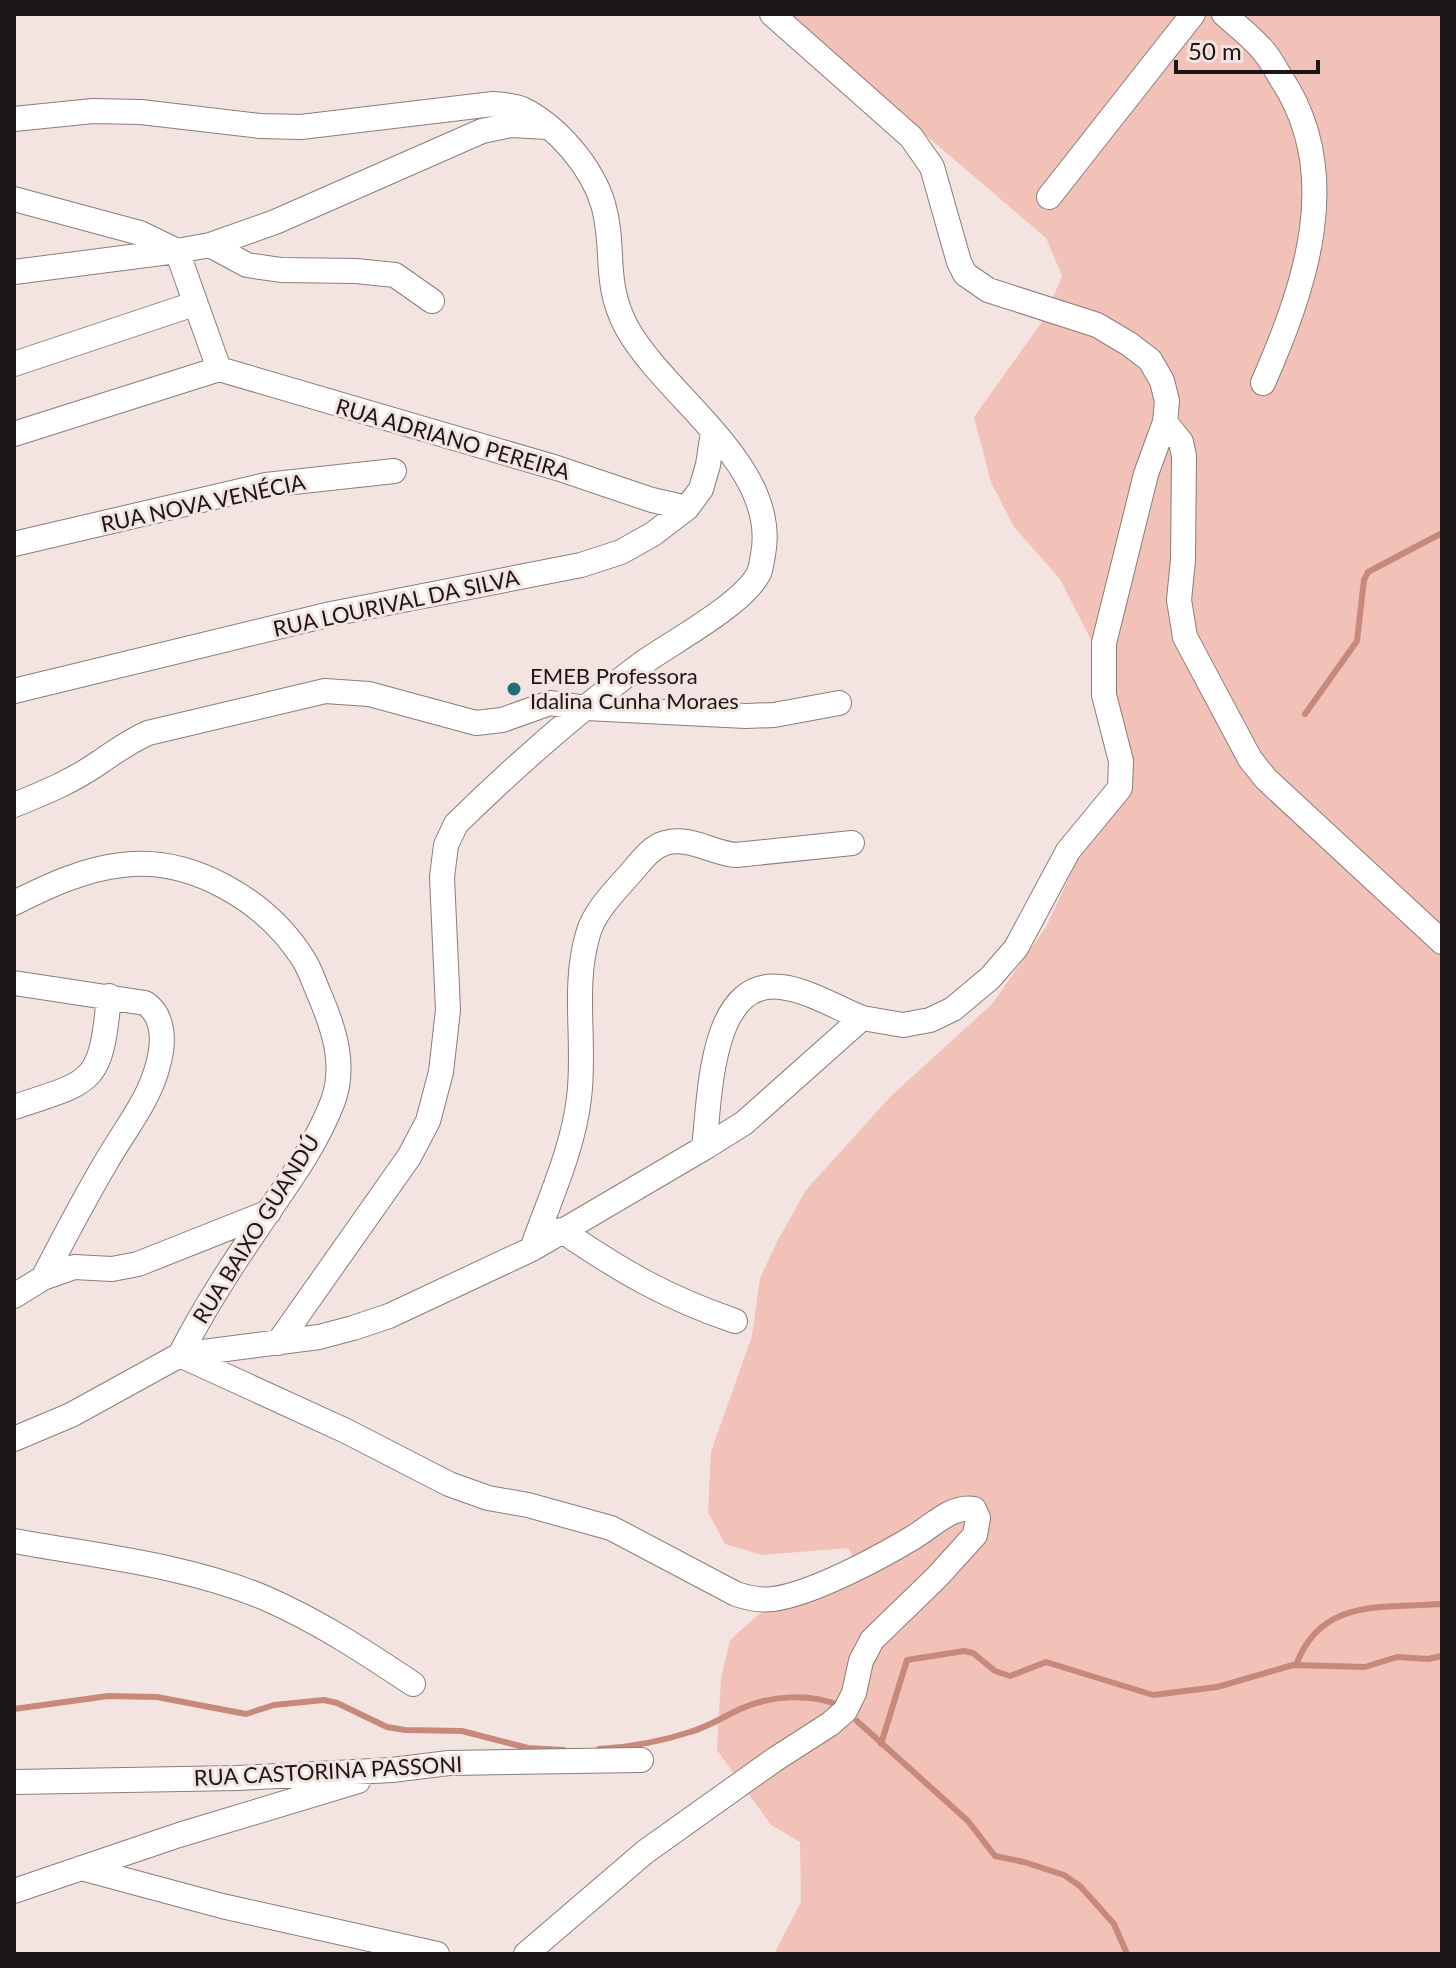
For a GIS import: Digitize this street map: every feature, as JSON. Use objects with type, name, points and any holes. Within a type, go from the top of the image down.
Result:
[{"type":"street","points":[[704,1148],[721,1034],[728,1015],[740,1000],[752,991],[781,987],[862,1018],[903,1025],[930,1020],[953,1009],[990,978],[1016,948],[1068,851],[1120,788],[1121,761],[1104,695],[1104,643],[1146,474],[1165,422],[1167,401],[1162,381],[1150,360],[1129,344],[1097,325],[988,290],[965,274],[959,262],[940,187],[923,152],[911,137],[772,14]]},
{"type":"street","points":[[1049,197],[1193,14]]},
{"type":"street","points":[[1224,14],[1262,49],[1294,98],[1312,150],[1315,200],[1304,270],[1290,320],[1263,383]]},
{"type":"street","points":[[14,119],[93,111],[141,112],[260,126],[301,127],[493,104],[521,108],[563,140],[591,177],[603,205],[610,280],[619,313],[635,343],[713,432],[752,484],[762,514],[765,545],[759,573],[741,594],[639,666],[586,708],[456,824],[446,845],[442,877],[448,1010],[441,1072],[428,1121],[409,1157],[278,1343]]},
{"type":"street","points":[[14,272],[210,245],[275,222],[482,131],[511,125],[548,127]]},
{"type":"street","points":[[14,199],[140,233],[177,251],[219,369],[14,434]]},
{"type":"street","points":[[210,245],[247,265],[281,270],[395,275],[432,301]]},
{"type":"street","points":[[14,364],[194,304]]},
{"type":"street","name":"RUA ADRIANO PEREIRA","points":[[219,369],[687,508]]},
{"type":"street","points":[[1165,422],[1183,448],[1183,560],[1179,600],[1185,637],[1195,659],[1250,759],[1266,779],[1442,942]]},
{"type":"street","name":"RUA LOURIVAL DA SILVA","points":[[14,691],[331,614],[581,565],[621,552],[653,534],[687,508],[701,489],[713,432]]},
{"type":"street","name":"RUA NOVA VENÉCIA","points":[[14,544],[244,490],[394,471]]},
{"type":"street","points":[[14,805],[58,787],[124,744],[148,733],[325,691],[369,694],[476,723],[502,720],[550,703],[586,708],[746,716],[774,715],[839,703]]},
{"type":"street","points":[[532,1249],[573,1128],[579,1097],[581,969],[588,932],[607,899],[653,848],[665,843],[689,841],[736,855],[852,843]]},
{"type":"street","name":"RUA BAIXO GUANDÚ","points":[[14,903],[84,873],[123,864],[162,865],[198,873],[242,898],[278,926],[303,958],[329,1017],[336,1041],[339,1070],[333,1100],[300,1167],[199,1320],[180,1355]]},
{"type":"street","points":[[14,983],[145,1003],[154,1009],[159,1018],[161,1037],[159,1064],[150,1089],[103,1166],[43,1278]]},
{"type":"street","points":[[14,1107],[70,1089],[89,1076],[98,1063],[105,1043],[109,996]]},
{"type":"street","points":[[14,1439],[71,1415],[180,1355],[319,1337],[389,1316],[532,1249],[744,1123],[862,1018]]},
{"type":"street","points":[[14,1296],[43,1278],[74,1267],[112,1269],[138,1264],[269,1212]]},
{"type":"street","points":[[561,1230],[656,1290],[735,1321]]},
{"type":"street","points":[[180,1355],[346,1431],[449,1484],[488,1498],[528,1505],[611,1528],[736,1594],[753,1599],[772,1599],[816,1587],[913,1538],[958,1509],[974,1509],[978,1518],[975,1535],[872,1640],[861,1661],[854,1693],[845,1711],[645,1852],[526,1954]]},
{"type":"street","points":[[14,1541],[210,1580],[262,1597],[325,1628],[413,1684]]},
{"type":"street","name":"RUA CASTORINA PASSONI","points":[[14,1782],[238,1778],[392,1770],[449,1763],[641,1760]]},
{"type":"street","points":[[14,1891],[392,1770]]},
{"type":"street","points":[[81,1868],[222,1906],[437,1954]]},
{"type":"shaded area","points":[[784,14],[1442,14],[1442,1954],[774,1954],[801,1902],[800,1842],[771,1825],[717,1750],[721,1678],[730,1640],[758,1615],[856,1561],[848,1548],[762,1555],[725,1544],[708,1512],[711,1452],[752,1336],[760,1278],[806,1190],[890,1097],[992,1004],[1046,927],[1078,859],[1130,788],[1099,695],[1092,642],[1060,579],[1014,527],[991,482],[974,417],[1044,319],[1062,276],[1046,238]]},
{"type":"waterway","points":[[1305,714],[1357,641],[1364,580],[1368,572],[1442,533]]},
{"type":"waterway","points":[[1296,1665],[1307,1643],[1337,1617],[1376,1607],[1442,1604]]},
{"type":"waterway","points":[[881,1744],[907,1660],[964,1651],[973,1653],[995,1671],[1010,1676],[1046,1662],[1153,1695],[1217,1687],[1293,1665],[1365,1667],[1397,1657],[1428,1659],[1442,1656]]},
{"type":"waterway","points":[[14,1709],[108,1696],[157,1697],[246,1714],[274,1705],[324,1700],[387,1727],[462,1731],[528,1748],[564,1750]]},
{"type":"waterway","points":[[599,1749],[645,1744],[679,1736],[752,1704],[777,1698],[816,1699],[841,1706]]},
{"type":"waterway","points":[[857,1721],[968,1821],[995,1856],[1064,1875],[1080,1886],[1114,1924],[1127,1954]]},
{"type":"place","name":"EMEB Professora Idalina Cunha Moraes","points":[[514,689]]}]
